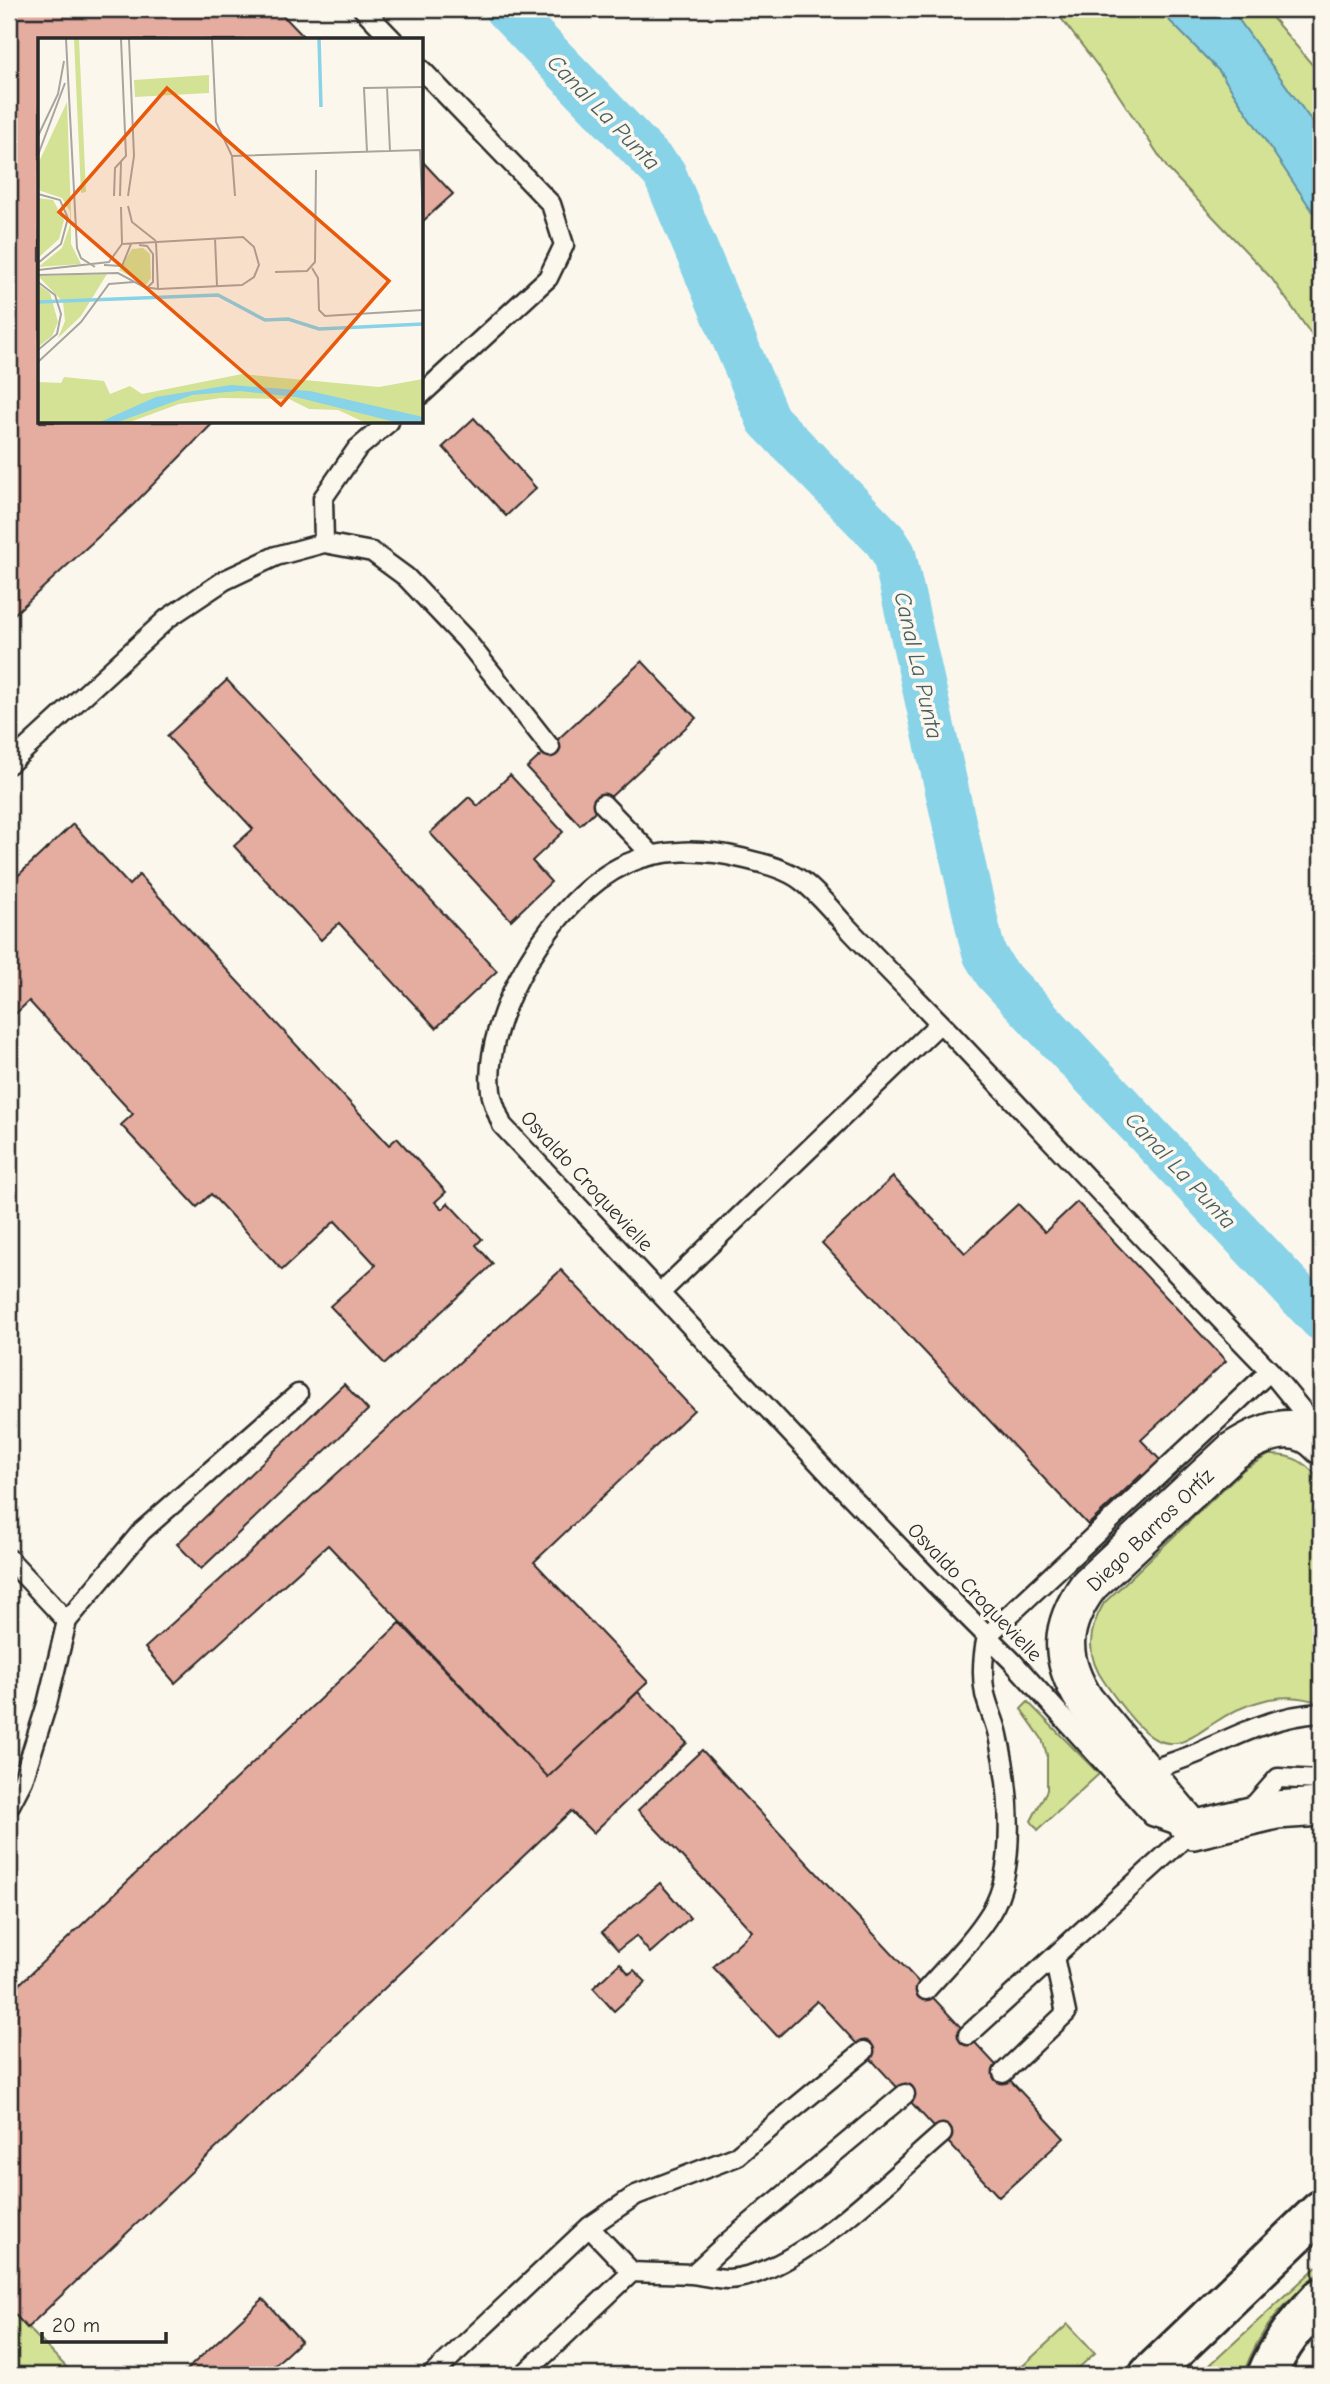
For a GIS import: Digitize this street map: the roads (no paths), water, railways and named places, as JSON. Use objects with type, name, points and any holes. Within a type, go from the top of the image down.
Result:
[{"type":"highway","points":[[1149,2375],[1321,2210]]},
{"type":"highway","points":[[1267,2375],[1284,2343],[1321,2298]]},
{"type":"street","name":"Diego Barros Ortíz","points":[[1193,1830],[1084,1701],[1073,1683],[1067,1665],[1066,1647],[1068,1625],[1074,1606],[1089,1585],[1233,1451],[1252,1438],[1269,1431],[1286,1429],[1302,1433],[1319,1443]]},
{"type":"street","points":[[1193,1830],[1276,1810],[1321,1807]]},
{"type":"lane","points":[[363,9],[391,38]]},
{"type":"lane","points":[[424,72],[551,204],[564,245],[548,278],[424,392]]},
{"type":"lane","points":[[324,543],[323,498],[357,449],[387,424]]},
{"type":"lane","points":[[9,764],[168,618],[225,580],[276,556],[324,543],[372,552],[406,577],[465,639],[550,747]]},
{"type":"lane","points":[[603,804],[652,855]]},
{"type":"lane","name":"Osvaldo Croquevielle","points":[[1193,1830],[1152,1816],[1012,1661],[840,1485],[502,1125],[491,1093],[492,1053],[507,1005],[531,956],[559,916],[595,883],[625,864],[652,855],[691,851],[732,856],[769,865],[801,880],[1270,1371],[1305,1414],[1319,1443]]},
{"type":"lane","points":[[660,1293],[940,1023]]},
{"type":"lane","points":[[926,1990],[973,1936],[991,1912],[1002,1889],[1007,1858],[1008,1818],[998,1735],[985,1694],[983,1657],[987,1636],[1270,1371]]},
{"type":"lane","points":[[9,1807],[23,1780],[47,1704],[67,1621],[142,1531],[298,1394]]},
{"type":"lane","points":[[9,1559],[67,1621]]},
{"type":"lane","points":[[1145,1772],[1200,1752],[1241,1732],[1296,1714],[1321,1713]]},
{"type":"lane","points":[[1244,1816],[1278,1778],[1321,1780]]},
{"type":"lane","points":[[968,2035],[1193,1830]]},
{"type":"lane","points":[[1003,2073],[1066,2012],[1054,1957]]},
{"type":"lane","points":[[432,2375],[589,2227],[636,2195],[735,2157],[864,2051]]},
{"type":"lane","points":[[693,2274],[905,2094]]},
{"type":"lane","points":[[589,2227],[632,2272],[693,2274],[728,2279],[763,2271],[790,2258],[824,2236],[942,2134]]},
{"type":"lane","points":[[523,2375],[632,2272]]},
{"type":"water","points":[[1160,9],[1231,9],[1321,134],[1321,224],[1219,71]]},
{"type":"waterway","name":"Canal La Punta","points":[[506,9],[664,173],[768,420],[885,540],[894,554],[981,942],[996,973],[1321,1319]]}]
